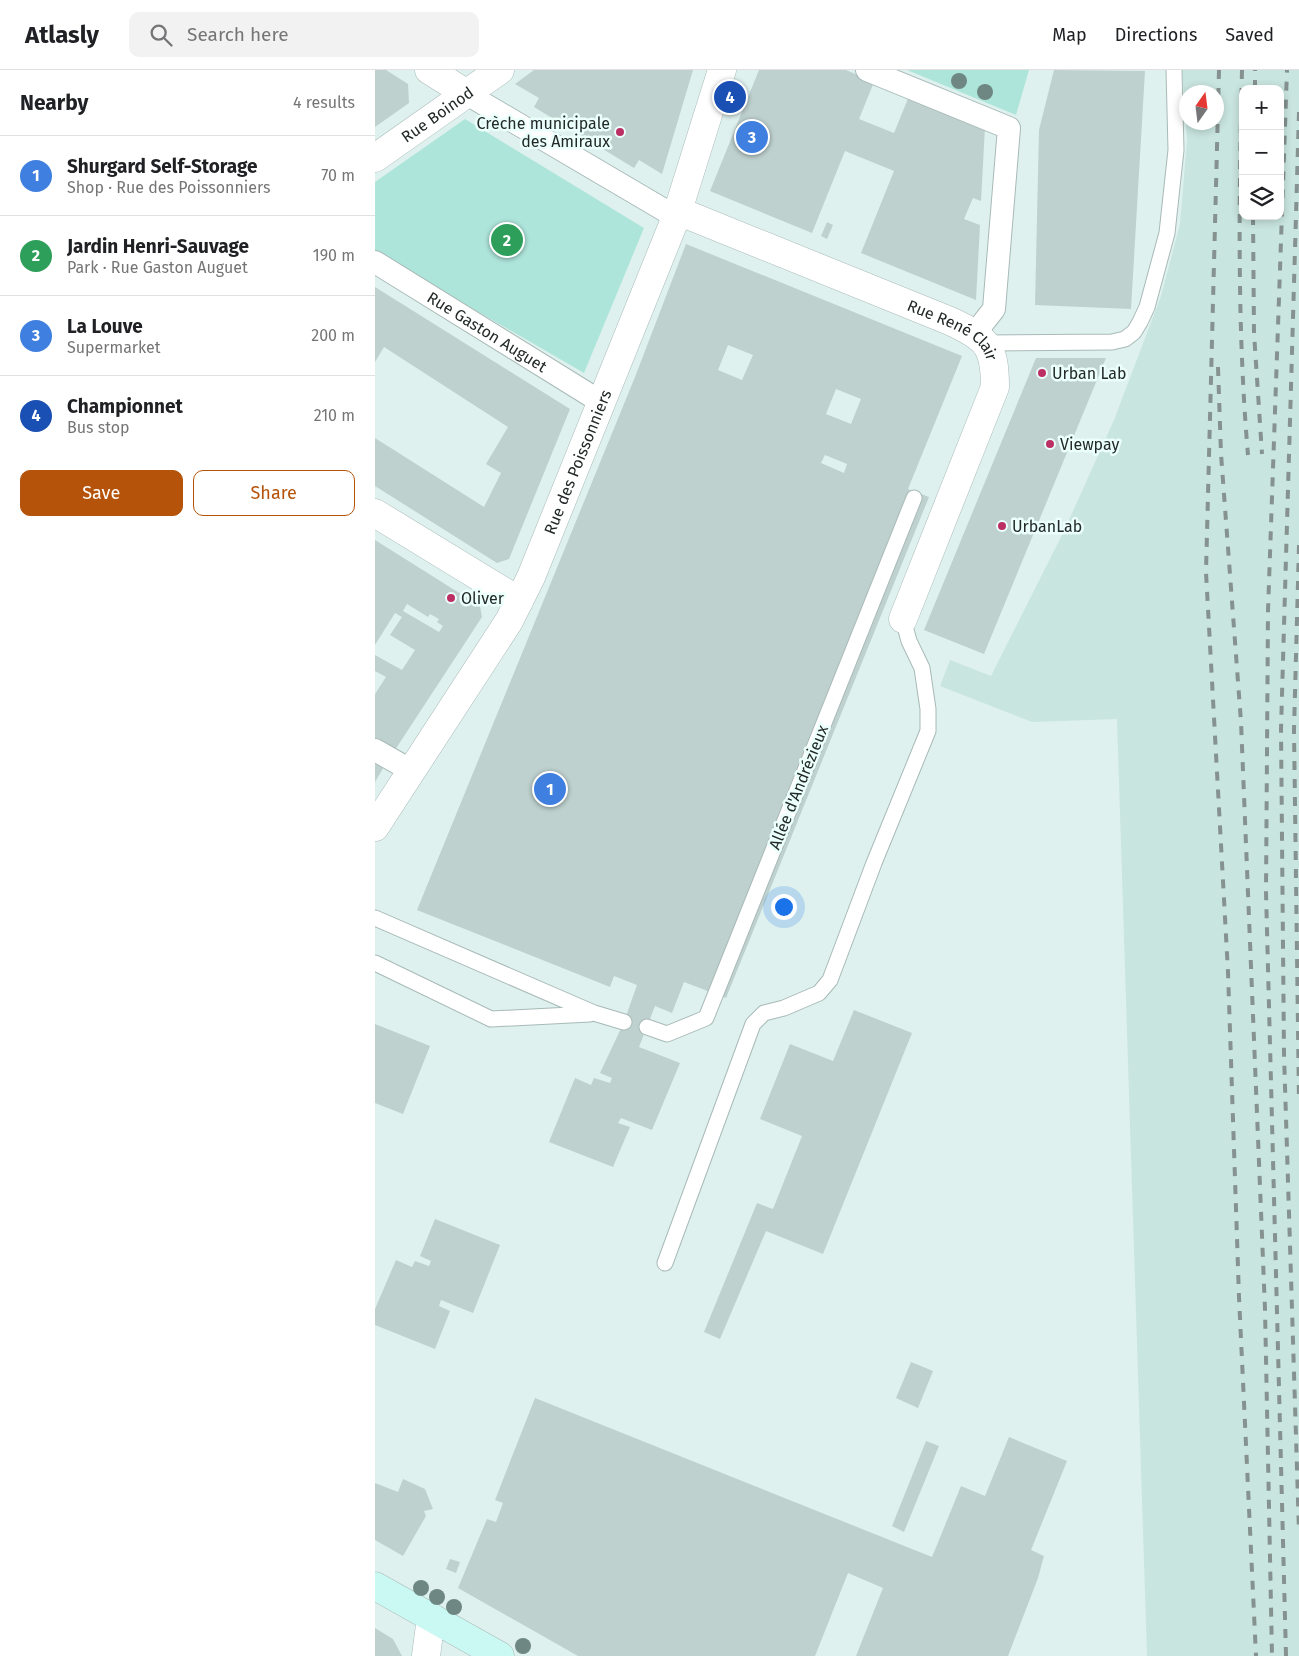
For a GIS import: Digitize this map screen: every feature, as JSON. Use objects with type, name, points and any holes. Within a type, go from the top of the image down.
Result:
[{"type":"main road","points":[[375,1586],[500,1656]]},
{"type":"street","points":[[429,70],[467,94],[677,214]]},
{"type":"street","name":"Rue Boinod","points":[[375,158],[501,70]]},
{"type":"street","name":"Rue des Poissonniers","points":[[375,827],[519,601],[677,214],[722,70]]},
{"type":"street","points":[[867,70],[1009,128],[994,309],[985,333]]},
{"type":"street","name":"Rue René Clair","points":[[677,214],[951,320],[975,332],[985,333],[995,362],[995,387],[903,619]]},
{"type":"street","name":"Rue Gaston Auguet","points":[[375,262],[601,402]]},
{"type":"street","points":[[375,513],[494,588],[519,601]]},
{"type":"street","points":[[375,750],[412,771]]},
{"type":"street","points":[[426,1656],[431,1617]]},
{"type":"lane","points":[[985,333],[1112,342],[1125,339],[1134,332],[1147,307],[1167,233],[1176,150],[1174,70]]},
{"type":"lane","name":"Allée d'Andrézieux","points":[[647,1028],[667,1034],[706,1018],[913,498]]},
{"type":"lane","points":[[665,1263],[753,1024],[764,1013],[784,1008],[819,993],[830,980],[874,863],[928,731],[928,709],[922,668],[909,641],[903,619]]},
{"type":"lane","points":[[375,918],[594,1013],[624,1022]]},
{"type":"lane","points":[[375,963],[491,1019],[594,1013]]},
{"type":"shaded area","points":[[1182,70],[1299,70],[1299,1656],[1147,1656],[1117,719],[1032,722],[940,686],[950,660],[991,676],[1064,531],[1114,420],[1161,296],[1180,224],[1186,130],[1224,130],[1224,85],[1183,85]]},
{"type":"green space","points":[[907,70],[1029,70],[1016,115]]},
{"type":"green space","points":[[465,119],[644,228],[584,373],[375,252],[375,182]]},
{"type":"building","points":[[375,70],[386,70],[408,84],[409,103],[375,127]]},
{"type":"building","points":[[534,70],[693,70],[662,174],[639,160],[634,168],[534,107],[539,98],[515,84]]},
{"type":"building","points":[[759,70],[846,70],[874,82],[859,119],[894,133],[909,96],[985,127],[981,201],[973,198],[964,219],[980,225],[976,300],[861,253],[894,171],[845,151],[812,233],[710,191]]},
{"type":"building","points":[[1054,70],[1145,71],[1131,309],[1035,305],[1039,130]]},
{"type":"building","points":[[827,222],[833,225],[827,239],[821,236]]},
{"type":"building","points":[[686,244],[962,356],[908,489],[929,497],[726,998],[684,982],[672,1013],[655,1006],[639,1047],[680,1063],[652,1130],[621,1118],[618,1123],[630,1127],[613,1167],[549,1142],[575,1078],[591,1085],[594,1078],[610,1083],[612,1078],[600,1073],[624,1022],[637,985],[614,976],[610,987],[417,910],[635,377]],"holes":[[[728,345],[753,355],[742,380],[718,370]],[[836,389],[861,399],[851,424],[826,414]],[[825,455],[847,464],[844,473],[821,463]]]},
{"type":"building","points":[[375,287],[570,409],[509,559],[497,563],[375,486],[375,438],[484,507],[501,473],[486,464],[508,427],[384,347],[375,362]]},
{"type":"building","name":"UrbanLab","points":[[1036,358],[1106,358],[984,654],[924,630]]},
{"type":"building","points":[[375,540],[480,606],[482,617],[393,753],[375,742],[375,694],[386,677],[375,671],[375,655],[402,670],[415,650],[390,635],[402,617],[395,613],[375,645]],"holes":[[[407,604],[428,617],[430,614],[439,619],[437,622],[443,626],[439,632],[403,611]]]},
{"type":"building","points":[[375,759],[385,765],[375,782]]},
{"type":"building","points":[[854,1010],[912,1033],[823,1254],[766,1231],[720,1339],[704,1332],[757,1203],[773,1209],[802,1136],[760,1119],[790,1044],[833,1061]]},
{"type":"building","points":[[375,1024],[430,1046],[403,1114],[375,1103]]},
{"type":"building","points":[[435,1219],[500,1245],[473,1313],[441,1300],[439,1306],[450,1311],[435,1349],[375,1325],[375,1309],[396,1260],[412,1267],[415,1261],[429,1266],[431,1261],[420,1256]]},
{"type":"building","points":[[911,1362],[933,1371],[918,1408],[896,1398]]},
{"type":"building","points":[[535,1398],[932,1557],[961,1486],[985,1496],[1009,1437],[1067,1461],[1031,1550],[1044,1556],[1038,1578],[1008,1656],[856,1656],[883,1588],[848,1573],[815,1656],[578,1656],[458,1588],[487,1519],[496,1522],[503,1503],[495,1500]]},
{"type":"building","points":[[926,1441],[939,1446],[904,1532],[892,1526]]},
{"type":"building","points":[[403,1479],[425,1489],[433,1509],[424,1511],[426,1516],[403,1556],[375,1540],[375,1483],[398,1492]]},
{"type":"building","points":[[450,1559],[460,1562],[456,1573],[446,1569]]},
{"type":"building","points":[[375,1628],[393,1639],[402,1656],[375,1656]]},
{"type":"railway","points":[[1219,70],[1206,572],[1228,972],[1239,1297],[1256,1656]]},
{"type":"railway","points":[[1242,70],[1240,311],[1248,455]]},
{"type":"railway","points":[[1255,70],[1255,85]]},
{"type":"railway","points":[[1286,1656],[1266,892],[1268,611],[1287,70]]},
{"type":"railway","points":[[1299,112],[1281,729],[1284,1054],[1299,1532]]},
{"type":"railway","points":[[1253,220],[1254,333],[1262,454]]},
{"type":"railway","points":[[1218,367],[1221,454],[1241,722],[1265,1309],[1272,1656]]},
{"type":"railway","points":[[1299,545],[1294,730],[1299,1102]]},
{"type":"place","name":"Championnet","points":[[730,97]]},
{"type":"place","name":"Crèche municipale des Amiraux","points":[[620,132]]},
{"type":"place","name":"La Louve","points":[[752,137]]},
{"type":"place","name":"Jardin Henri-Sauvage","points":[[507,240]]},
{"type":"place","name":"Urban Lab","points":[[1042,373]]},
{"type":"place","name":"Viewpay","points":[[1050,444]]},
{"type":"place","name":"UrbanLab","points":[[1002,526]]},
{"type":"place","name":"Oliver","points":[[451,598]]},
{"type":"place","name":"Shurgard Self-Storage","points":[[550,789]]}]
